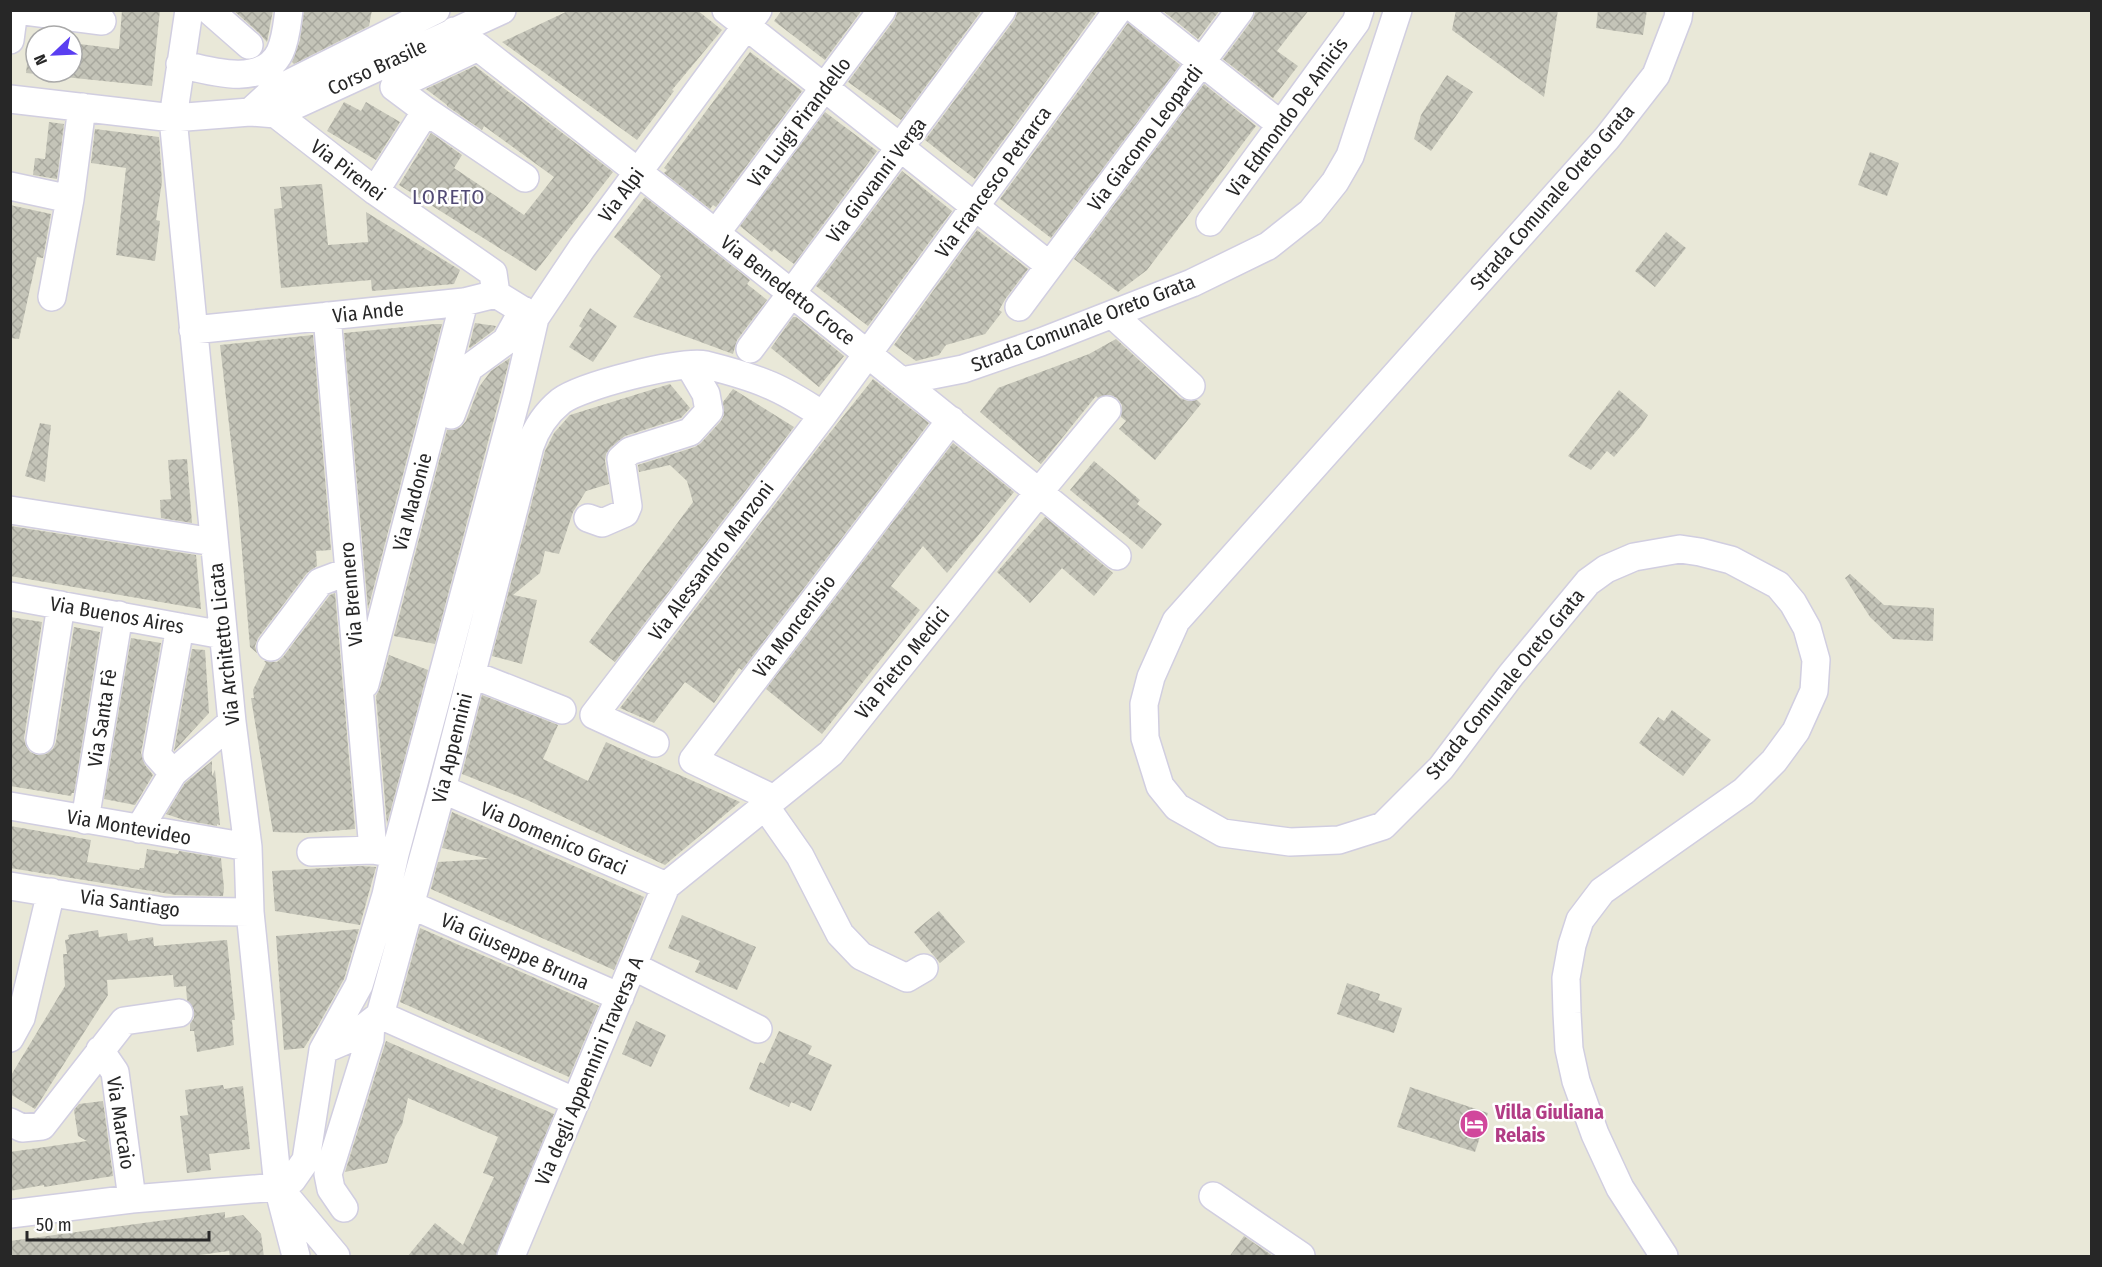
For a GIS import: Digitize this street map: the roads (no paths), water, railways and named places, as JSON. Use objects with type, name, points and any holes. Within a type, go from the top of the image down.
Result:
[{"type":"street","points":[[10,40],[16,10],[102,21]]},
{"type":"street","name":"Via Architetto Licata","points":[[189,10],[173,118],[223,635],[248,847],[249,912],[278,1187],[296,1257]]},
{"type":"street","points":[[209,10],[249,45]]},
{"type":"street","points":[[180,64],[226,74],[242,75],[256,72],[271,63],[279,54],[289,10]]},
{"type":"street","points":[[383,37],[388,10]]},
{"type":"street","name":"Corso Brasile","points":[[263,113],[272,92],[436,10]]},
{"type":"street","name":"Corso Brasile","points":[[10,99],[173,118],[263,113],[502,10]]},
{"type":"street","name":"Via Luigi Pirandello","points":[[716,233],[882,10]]},
{"type":"street","name":"Via Giovanni Verga","points":[[750,349],[1002,10]]},
{"type":"street","name":"Via Francesco Petrarca","points":[[868,353],[1118,10]]},
{"type":"street","points":[[1136,10],[1281,125]]},
{"type":"street","name":"Via Giacomo Leopardi","points":[[1019,307],[1240,10]]},
{"type":"street","name":"Via Edmondo De Amicis","points":[[1210,222],[1356,22],[1360,10]]},
{"type":"street","name":"Strada Comunale Oreto Grata","points":[[902,381],[963,369],[1113,315],[1192,283],[1268,246],[1311,212],[1335,182],[1350,156],[1398,10]]},
{"type":"street","name":"Strada Comunale Oreto Grata","points":[[1664,1257],[1620,1188],[1595,1134],[1576,1081],[1569,1049],[1566,978],[1572,945],[1580,920],[1602,891],[1744,791],[1774,762],[1796,731],[1814,691],[1816,660],[1807,628],[1793,603],[1778,585],[1731,560],[1680,549],[1634,557],[1606,569],[1588,582],[1511,675],[1442,768],[1383,826],[1340,840],[1290,842],[1223,833],[1178,807],[1160,786],[1145,738],[1144,704],[1151,677],[1176,621],[1607,138],[1656,75],[1679,10]]},
{"type":"street","points":[[743,16],[824,88],[1049,265]]},
{"type":"street","name":"Via Alpi","points":[[518,396],[529,314],[582,248],[638,172],[743,16]]},
{"type":"street","name":"Via Benedetto Croce","points":[[454,31],[478,47],[868,353],[1117,556]]},
{"type":"street","points":[[478,47],[394,87],[525,178]]},
{"type":"street","points":[[52,297],[70,200],[82,107]]},
{"type":"street","points":[[375,191],[426,111]]},
{"type":"street","name":"Via Pirenei","points":[[263,113],[493,273],[496,294]]},
{"type":"street","points":[[10,186],[70,200]]},
{"type":"street","points":[[451,415],[469,368],[506,341],[529,314],[496,294]]},
{"type":"street","name":"Via Ande","points":[[193,330],[464,302],[496,294]]},
{"type":"street","name":"Via Madonie","points":[[360,702],[464,302]]},
{"type":"street","points":[[1113,315],[1191,386]]},
{"type":"street","name":"Via Brennero","points":[[327,316],[360,702],[384,852]]},
{"type":"street","name":"Via Alessandro Manzoni","points":[[655,743],[594,715],[868,353]]},
{"type":"street","points":[[689,365],[704,365],[768,384],[823,415]]},
{"type":"street","points":[[588,518],[602,523],[625,513],[628,506],[621,459],[630,451],[690,432],[709,411],[706,394],[689,365]]},
{"type":"street","name":"Via Appennini","points":[[344,1208],[331,1189],[328,1174],[411,905],[536,430],[544,417],[562,400],[585,390],[664,367],[689,365]]},
{"type":"street","name":"Via Appennini","points":[[278,1187],[292,1180],[306,1160],[323,1050],[359,985],[386,895],[384,852],[518,396]]},
{"type":"street","name":"Via Pietro Medici","points":[[666,886],[831,753],[1107,410]]},
{"type":"street","name":"Via Moncenisio","points":[[769,803],[693,760],[951,420]]},
{"type":"street","points":[[10,510],[214,542]]},
{"type":"street","points":[[271,647],[320,582],[349,571]]},
{"type":"street","name":"Via Buenos Aires","points":[[10,596],[223,635]]},
{"type":"street","points":[[40,740],[61,605]]},
{"type":"street","name":"Via Santa Fè","points":[[85,820],[119,615]]},
{"type":"street","points":[[173,773],[157,755],[180,627]]},
{"type":"street","points":[[471,674],[562,710]]},
{"type":"street","points":[[139,829],[173,773],[232,722]]},
{"type":"street","name":"Via Domenico Graci","points":[[442,789],[666,886]]},
{"type":"street","points":[[769,803],[800,856],[840,934],[861,956],[907,978],[924,968]]},
{"type":"street","name":"Via Montevideo","points":[[10,806],[248,847]]},
{"type":"street","points":[[311,852],[384,852]]},
{"type":"street","name":"Via Santiago","points":[[10,886],[163,912],[249,912]]},
{"type":"street","name":"Via degli Appennini Traversa A","points":[[511,1257],[666,886]]},
{"type":"street","points":[[10,1038],[21,1018],[51,892]]},
{"type":"street","name":"Via Giuseppe Bruna","points":[[411,905],[620,997]]},
{"type":"street","points":[[633,966],[758,1029]]},
{"type":"street","points":[[10,1122],[22,1128],[42,1126],[124,1021],[179,1013]]},
{"type":"street","points":[[323,1050],[351,1038],[375,1019],[576,1102]]},
{"type":"street","name":"Via Marcaio","points":[[100,1050],[115,1071],[132,1199]]},
{"type":"street","points":[[10,1214],[132,1199],[278,1187],[336,1257]]},
{"type":"street","points":[[1213,1197],[1301,1257]]},
{"type":"place","name":"Villa Giuliana Relais","points":[[1474,1124]]},
{"type":"district","name":"LORETO","points":[[449,197]]}]
